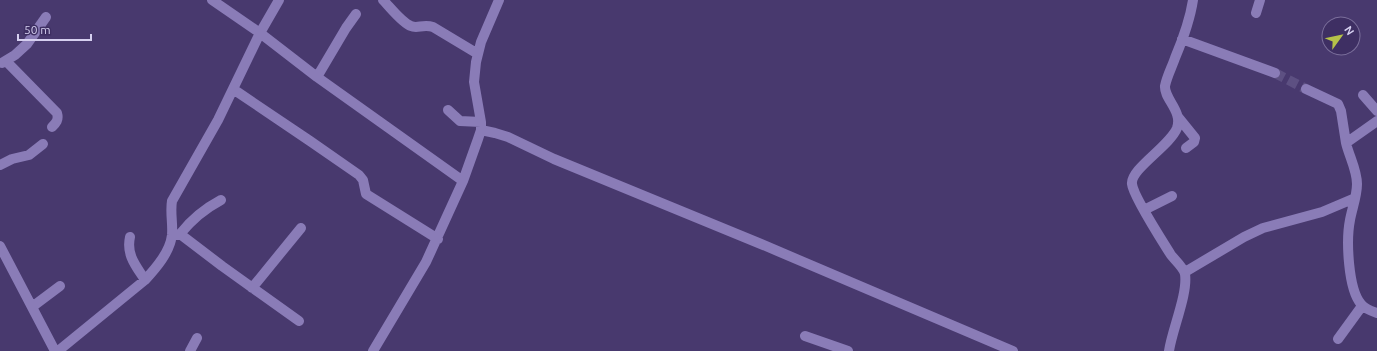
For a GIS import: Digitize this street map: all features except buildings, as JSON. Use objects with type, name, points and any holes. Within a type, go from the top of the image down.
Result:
[{"type":"street","points":[[212,0],[260,33],[317,77],[463,181]]},
{"type":"street","points":[[279,0],[260,33],[218,120],[172,201],[170,210],[176,235],[299,321]]},
{"type":"street","points":[[383,0],[409,25],[418,27],[426,25],[433,27],[478,54]]},
{"type":"street","points":[[377,349],[438,239],[463,181],[481,126],[474,82],[476,62],[481,42],[499,0]]},
{"type":"street","points":[[1186,148],[1194,142],[1195,138],[1178,117],[1165,89],[1167,78],[1191,14],[1193,0]]},
{"type":"street","points":[[1256,13],[1260,0]]},
{"type":"street","points":[[317,77],[356,14]]},
{"type":"street","points":[[46,17],[28,44],[3,62],[57,113],[57,122],[52,127]]},
{"type":"street","points":[[1182,39],[1275,73]]},
{"type":"street","points":[[233,89],[358,175],[364,182],[364,190],[366,194],[416,227],[438,239]]},
{"type":"street","points":[[1306,89],[1338,104],[1341,111],[1346,143],[1349,155],[1355,168],[1357,184],[1347,236],[1353,286],[1357,299],[1362,306],[1377,313]]},
{"type":"street","points":[[1363,95],[1377,111]]},
{"type":"street","points":[[448,110],[460,121],[481,126],[495,133],[508,137],[554,159],[774,249],[1013,351]]},
{"type":"street","points":[[1169,351],[1185,284],[1185,272],[1168,250],[1144,210],[1134,193],[1131,182],[1135,173],[1168,141],[1177,129],[1178,117]]},
{"type":"street","points":[[1346,143],[1377,121]]},
{"type":"street","points":[[0,165],[12,159],[29,155],[44,144]]},
{"type":"street","points":[[1144,210],[1172,196]]},
{"type":"street","points":[[1185,272],[1227,246],[1263,228],[1322,212],[1355,198]]},
{"type":"street","points":[[0,246],[56,351],[145,280],[156,268],[169,244],[176,235],[202,211],[221,200]]},
{"type":"street","points":[[252,288],[301,228]]},
{"type":"street","points":[[130,237],[128,246],[131,258],[145,280]]},
{"type":"street","points":[[32,307],[60,286]]},
{"type":"street","points":[[1338,339],[1362,306]]},
{"type":"street","points":[[805,336],[848,351]]},
{"type":"street","points":[[190,351],[197,338]]},
{"type":"tunnel","points":[[1275,73],[1306,89]]}]
